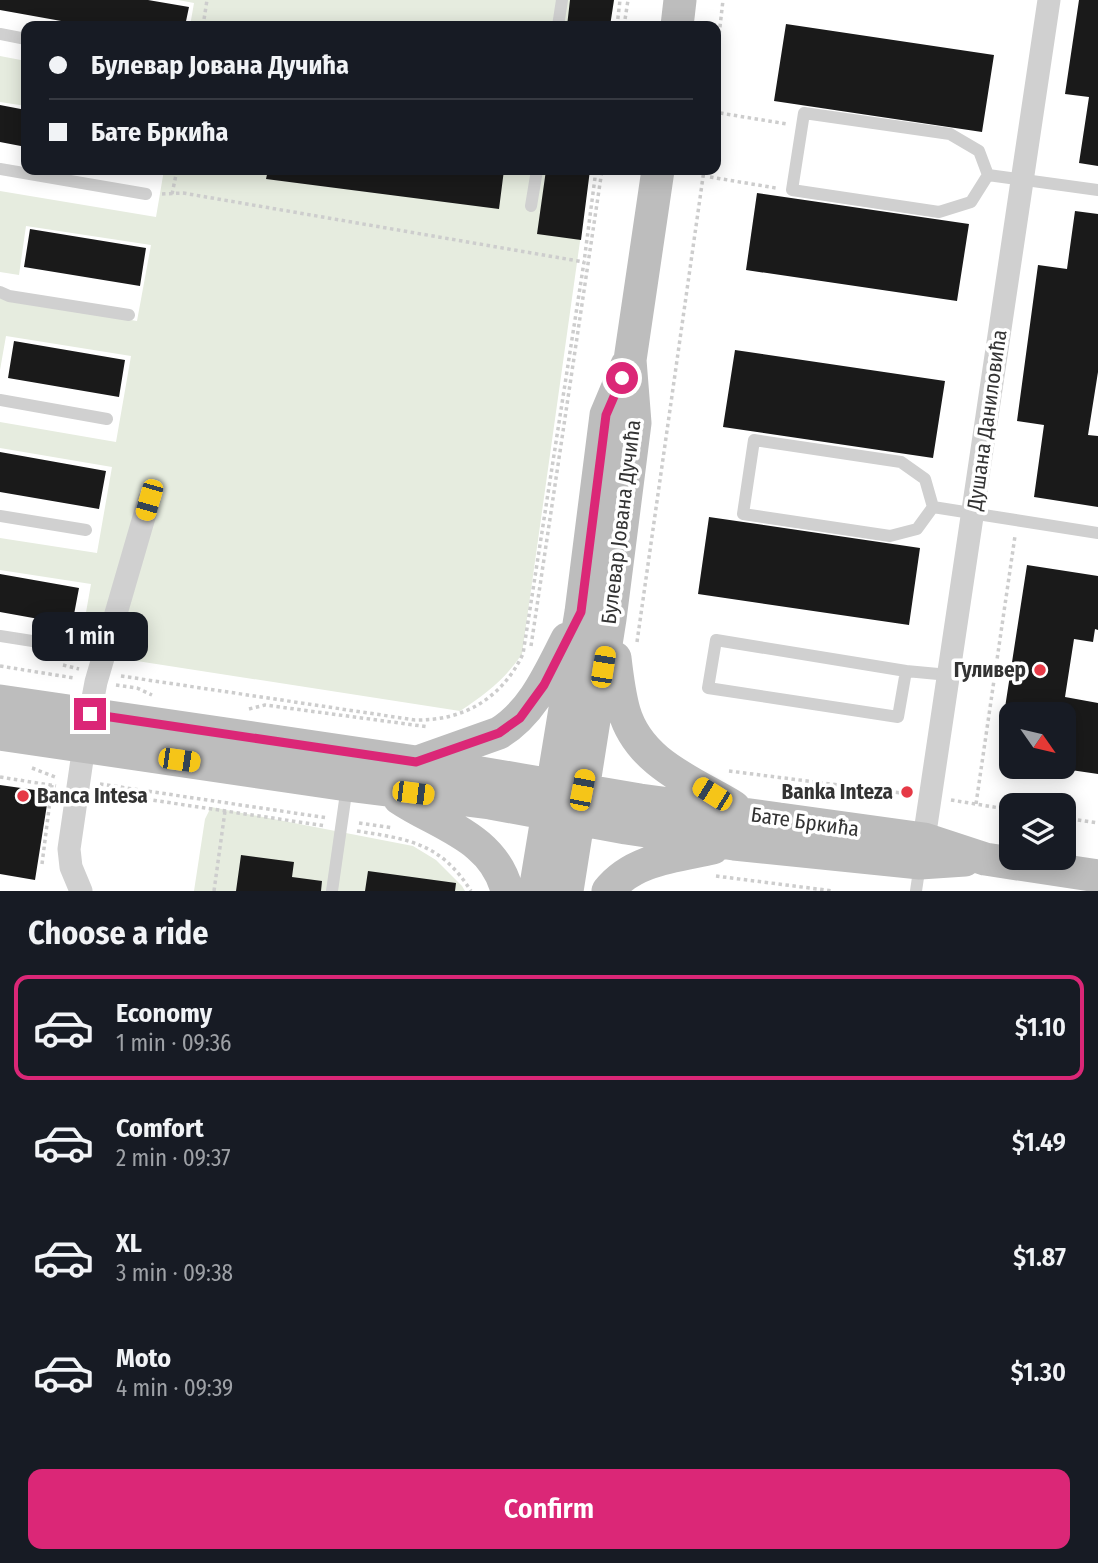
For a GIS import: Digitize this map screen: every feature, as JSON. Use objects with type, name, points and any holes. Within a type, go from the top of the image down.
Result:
[{"type":"street","points":[[678,21],[680,0]]},
{"type":"street","name":"Душана Даниловића","points":[[920,864],[1049,0]]},
{"type":"street","name":"Булевар Јована Дучића","points":[[535,891],[565,802],[595,616],[606,415],[630,360],[657,175]]},
{"type":"street","points":[[82,891],[71,867],[69,849],[87,730],[97,677],[149,500]]},
{"type":"street","points":[[416,762],[499,733],[520,718],[595,616]]},
{"type":"street","points":[[595,616],[634,735],[664,768],[740,829]]},
{"type":"street","name":"Бате Бркића","points":[[0,701],[87,730],[347,785],[490,803],[565,802]]},
{"type":"street","name":"Бате Бркића","points":[[0,734],[87,730],[416,762],[565,802],[740,829],[920,864],[985,859],[1098,876]]},
{"type":"street","points":[[388,790],[424,814],[470,837],[491,858],[507,891]]},
{"type":"street","name":"Булевар Јована Дучића","points":[[565,802],[567,891]]},
{"type":"street","points":[[608,891],[622,877],[645,864],[740,829]]},
{"type":"lane","points":[[559,21],[562,0]]},
{"type":"lane","points":[[0,34],[21,38]]},
{"type":"lane","points":[[803,113],[950,134],[979,151],[988,175],[971,202],[939,212],[792,190],[803,113]]},
{"type":"lane","points":[[0,169],[21,173]]},
{"type":"lane","points":[[35,175],[146,194]]},
{"type":"lane","points":[[531,206],[536,175]]},
{"type":"lane","points":[[988,175],[1098,190]]},
{"type":"lane","points":[[0,292],[9,296],[130,315]]},
{"type":"lane","points":[[0,400],[107,419]]},
{"type":"lane","points":[[754,440],[901,462],[925,479],[933,507],[917,530],[890,536],[743,514],[754,440]]},
{"type":"lane","points":[[933,507],[1098,533]]},
{"type":"lane","points":[[0,516],[86,530]]},
{"type":"lane","points":[[0,636],[77,648]]},
{"type":"lane","points":[[906,671],[898,716],[708,688],[716,640],[906,671],[949,675]]},
{"type":"lane","points":[[332,891],[347,785]]},
{"type":"path","points":[[204,21],[208,0]]},
{"type":"path","points":[[618,21],[621,0]]},
{"type":"path","points":[[625,21],[628,0]]},
{"type":"path","points":[[721,21],[723,0]]},
{"type":"path","points":[[721,113],[802,126]]},
{"type":"path","points":[[173,194],[176,175]]},
{"type":"path","points":[[0,666],[415,720],[432,720],[461,713],[482,702],[503,686],[516,670],[523,654],[595,175]]},
{"type":"path","points":[[532,641],[601,175]]},
{"type":"path","points":[[636,653],[703,175]]},
{"type":"path","points":[[710,177],[792,190]]},
{"type":"path","points":[[146,194],[183,193],[584,262]]},
{"type":"path","points":[[976,804],[1018,520]]},
{"type":"path","points":[[61,664],[137,688],[156,697]]},
{"type":"path","points":[[247,710],[265,705],[416,727],[438,726]]},
{"type":"path","points":[[30,766],[79,785],[225,811],[394,828]]},
{"type":"path","points":[[725,770],[999,808]]},
{"type":"path","points":[[0,777],[52,785],[79,785],[342,824],[407,839],[430,848],[450,865],[471,891]]},
{"type":"path","points":[[42,864],[52,785]]},
{"type":"path","points":[[214,891],[225,811]]},
{"type":"path","points":[[1076,820],[1098,823]]},
{"type":"path","points":[[713,875],[833,891]]},
{"type":"shaded area","points":[[178,0],[614,0],[611,21],[191,21],[194,3]]},
{"type":"shaded area","points":[[0,56],[21,60],[21,105],[0,102]]},
{"type":"shaded area","points":[[163,175],[589,175],[522,654],[494,686],[460,711],[79,652],[91,584],[0,570],[0,538],[97,553],[112,467],[0,448],[0,422],[116,442],[131,356],[6,336],[0,370],[0,297],[137,321],[151,245],[26,226],[19,275],[0,272],[0,191],[156,217]]},
{"type":"shaded area","points":[[211,807],[413,846],[436,860],[465,891],[194,891],[205,819]]},
{"type":"building","points":[[0,0],[148,0],[189,7],[186,21],[61,21],[0,10]]},
{"type":"building","points":[[570,0],[614,0],[611,21],[568,21]]},
{"type":"building","points":[[1079,0],[1098,0],[1098,166],[1079,163],[1089,97],[1065,94]]},
{"type":"building","points":[[786,24],[994,55],[982,132],[774,101]]},
{"type":"building","points":[[0,105],[21,109],[21,146],[0,142]]},
{"type":"building","points":[[267,175],[503,175],[499,209],[266,179]]},
{"type":"building","points":[[545,175],[589,175],[581,240],[537,234]]},
{"type":"building","points":[[757,193],[969,224],[957,301],[746,270]]},
{"type":"building","points":[[1075,211],[1098,214],[1098,372],[1088,435],[1098,436],[1098,507],[1034,497],[1044,425],[1017,421],[1038,265],[1067,269]]},
{"type":"building","points":[[30,229],[146,248],[140,286],[24,267]]},
{"type":"building","points":[[14,341],[125,360],[119,397],[8,378]]},
{"type":"building","points":[[735,350],[945,381],[933,458],[723,427]]},
{"type":"building","points":[[0,452],[106,471],[99,509],[0,492]]},
{"type":"building","points":[[709,517],[920,548],[909,625],[698,594]]},
{"type":"building","name":"Гуливер","points":[[1027,565],[1098,576],[1098,630],[1095,629],[1093,642],[1074,639],[1065,697],[1098,703],[1098,774],[1076,771],[1076,702],[1006,702]]},
{"type":"building","points":[[0,574],[79,588],[72,625],[0,612]]},
{"type":"building","points":[[0,785],[49,792],[35,880],[0,874]]},
{"type":"building","points":[[241,855],[294,862],[292,877],[322,881],[321,891],[236,891]]},
{"type":"building","points":[[368,871],[456,883],[455,891],[365,891]]},
{"type":"place","name":"Гуливер","points":[[1040,670]]},
{"type":"place","name":"Banka Inteza","points":[[907,792]]},
{"type":"place","name":"Banca Intesa","points":[[23,796]]},
{"type":"route","points":[[90,714],[416,762],[499,733],[520,718],[544,685],[581,612],[606,415],[622,378]]}]
